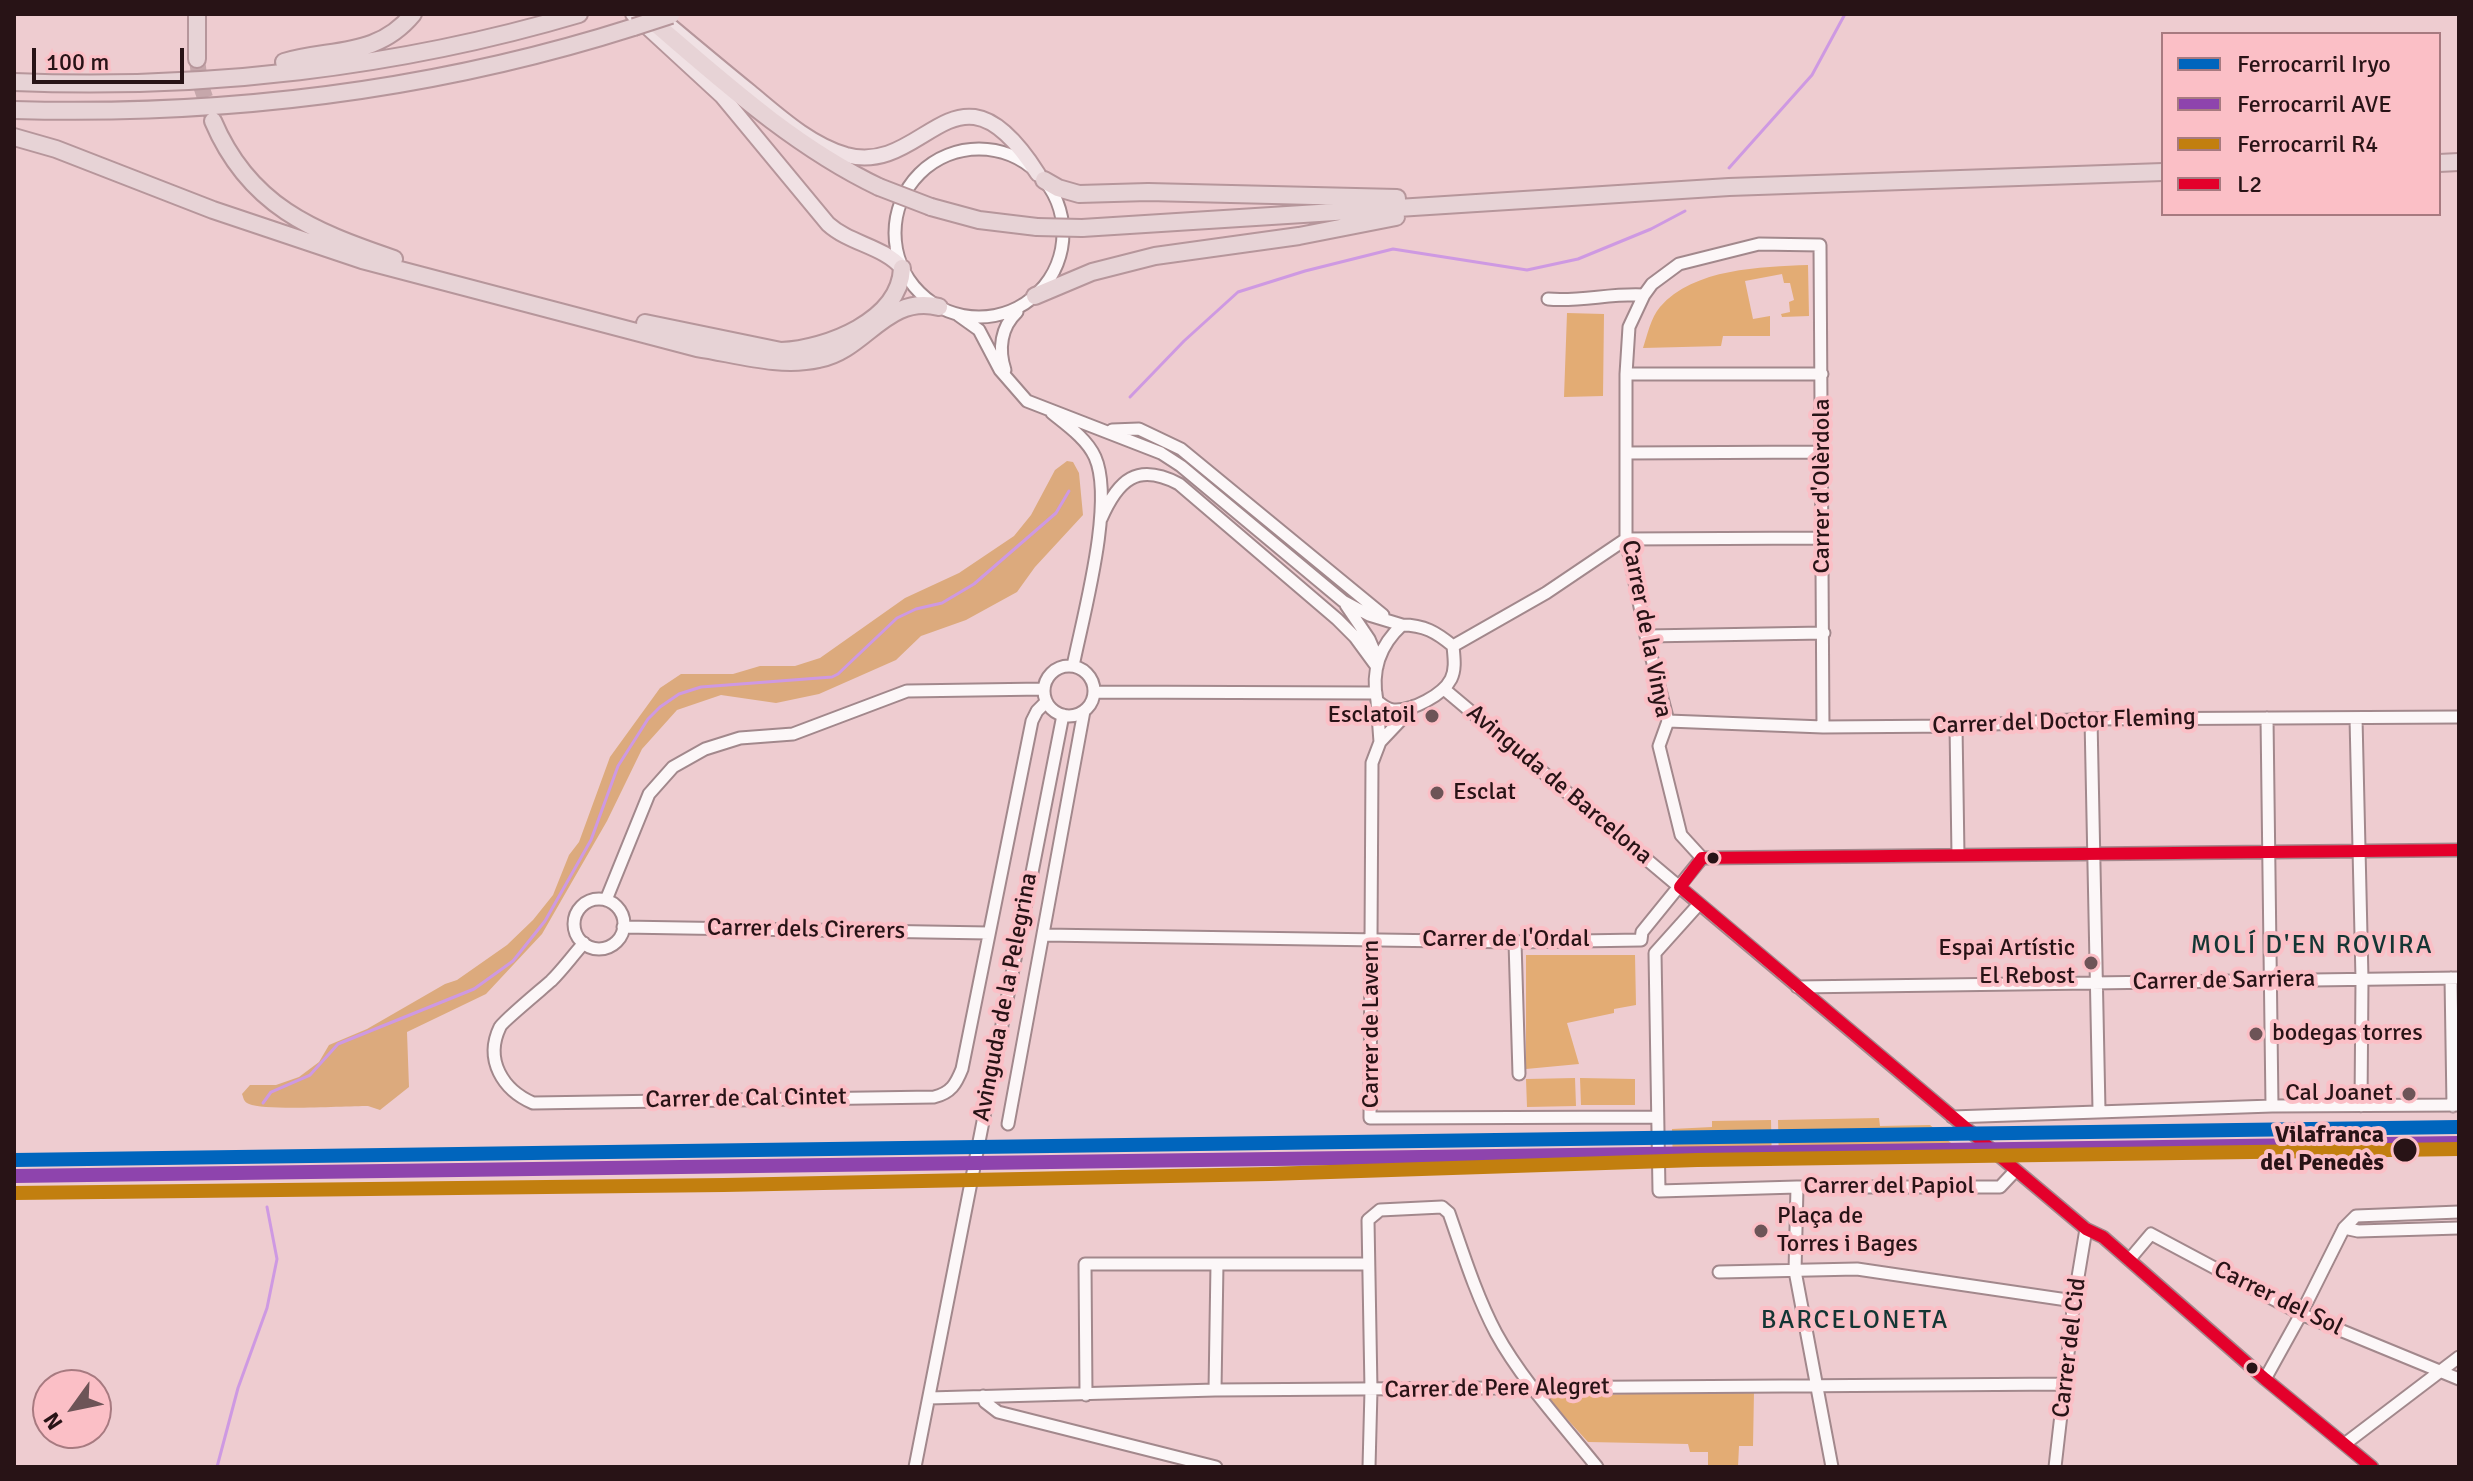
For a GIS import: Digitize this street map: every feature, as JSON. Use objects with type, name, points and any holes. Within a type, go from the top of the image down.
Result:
[{"type":"highway","points":[[197,14],[197,59]]},
{"type":"highway","points":[[236,77],[291,60],[363,48],[387,37],[413,14]]},
{"type":"highway","points":[[14,82],[134,83],[312,69],[414,53],[579,14]]},
{"type":"highway","points":[[14,110],[149,110],[304,99],[408,84],[483,68],[637,18],[667,14]]},
{"type":"highway","points":[[637,18],[834,164],[879,187],[931,207],[979,220],[1037,227],[1082,228],[1729,187],[2161,172]]},
{"type":"highway","points":[[213,121],[228,150],[259,190],[300,222],[321,232],[398,260],[559,304],[719,339],[781,351],[803,350],[835,340],[863,324],[893,298],[902,268]]},
{"type":"highway","points":[[14,137],[56,149],[213,210],[362,260],[697,348],[780,362],[820,359],[849,346],[901,308],[920,303],[939,307]]},
{"type":"highway","points":[[1041,177],[1058,188],[1079,194],[1510,200]]},
{"type":"highway","points":[[1031,299],[1092,272],[1155,256],[1299,236],[1380,219],[1510,200]]},
{"type":"main road","points":[[667,14],[786,121],[816,142],[838,152],[874,157],[948,121],[973,117],[991,122],[1007,132],[1041,177]]},
{"type":"main road","points":[[637,18],[722,96],[836,231],[885,254],[902,268]]},
{"type":"street","points":[[1009,381],[1001,349],[1004,331],[1012,316],[1052,276],[1062,247],[1061,216],[1041,177],[1017,158],[982,149],[947,155],[931,163],[918,175],[899,205],[895,240],[902,268],[916,289],[939,307],[958,315],[979,330],[1009,381],[1027,401],[1149,448],[1181,466],[1343,601],[1369,615],[1434,631],[1453,646],[1454,669],[1444,689],[1414,706],[1395,711],[1385,708],[1377,697],[1377,663],[1365,632],[1343,601]]},
{"type":"street","name":"Carrer d'Olèrdola","points":[[1644,295],[1652,284],[1679,264],[1759,244],[1820,245],[1823,727]]},
{"type":"street","points":[[1548,299],[1594,298],[1616,293],[1644,295]]},
{"type":"street","name":"Carrer de la Vinya","points":[[1644,295],[1629,327],[1626,539],[1668,721],[1659,746],[1681,835],[1702,858]]},
{"type":"street","points":[[958,315],[978,318],[998,315],[1031,299]]},
{"type":"street","points":[[1626,374],[1822,374]]},
{"type":"street","points":[[1045,408],[1074,432],[1095,456],[1102,484],[1101,519],[1073,666]]},
{"type":"street","points":[[1108,431],[1139,429],[1181,449],[1366,603],[1399,624]]},
{"type":"street","points":[[1626,453],[1822,452]]},
{"type":"street","points":[[1101,519],[1113,494],[1125,481],[1151,473],[1179,484],[1337,619],[1377,663]]},
{"type":"street","points":[[1453,646],[1546,593],[1626,539],[1822,538]]},
{"type":"street","points":[[1377,663],[1399,624]]},
{"type":"street","points":[[1646,636],[1824,633]]},
{"type":"street","points":[[1073,666],[1080,668],[1090,678],[1094,692],[1084,711],[1070,716],[1050,708],[1044,689],[1045,682],[1054,671],[1073,666]]},
{"type":"street","points":[[606,900],[649,794],[673,767],[705,749],[740,738],[793,734],[907,691],[1044,689]]},
{"type":"street","name":"Avinguda de Barcelona","points":[[1444,689],[2086,1229],[2103,1237],[2265,1379],[2372,1467]]},
{"type":"street","points":[[1094,692],[1377,697]]},
{"type":"street","name":"Carrer de Lavern","points":[[1377,697],[1380,742],[1372,763],[1370,1118],[1656,1117]]},
{"type":"street","name":"Avinguda de la Pelegrina","points":[[956,1085],[962,1069],[1032,721],[1046,702]]},
{"type":"street","points":[[1380,742],[1414,706]]},
{"type":"street","name":"Avinguda de la Pelegrina","points":[[1008,1124],[1084,711]]},
{"type":"street","name":"Avinguda de la Pelegrina","points":[[915,1467],[1063,715]]},
{"type":"street","name":"Carrer del Doctor Fleming","points":[[1668,721],[1823,727],[1956,726],[2091,719],[2459,717]]},
{"type":"street","points":[[2267,718],[2272,1106]]},
{"type":"street","points":[[2356,718],[2362,979],[2361,1106]]},
{"type":"street","points":[[2091,719],[2099,1110]]},
{"type":"street","points":[[1956,726],[1958,855]]},
{"type":"street","points":[[1655,953],[1641,940],[1642,932],[1702,858],[2459,850]]},
{"type":"street","points":[[606,900],[617,907],[623,918],[623,927],[620,936],[605,948],[587,946],[576,934],[575,914],[588,901],[606,900]]},
{"type":"street","points":[[1656,1117],[1655,953],[1699,904]]},
{"type":"street","name":"Carrer dels Cirerers","points":[[623,927],[989,933]]},
{"type":"street","name":"Carrer de l'Ordal","points":[[1043,935],[1515,942],[1641,940]]},
{"type":"street","points":[[1515,942],[1519,1074]]},
{"type":"street","name":"Carrer de Cal Cintet","points":[[584,943],[555,977],[501,1024],[494,1051],[501,1078],[514,1094],[533,1103],[934,1097],[945,1094],[956,1085]]},
{"type":"street","points":[[1952,1117],[2272,1106],[2456,1106],[2455,978]]},
{"type":"street","name":"Carrer de Sarriera","points":[[1797,987],[2455,978]]},
{"type":"street","name":"Carrer del Papiol","points":[[1656,1117],[1659,1191],[2000,1187],[2016,1170]]},
{"type":"street","points":[[1797,1187],[1795,1271],[1832,1467]]},
{"type":"street","points":[[1369,1467],[1368,1220],[1380,1210],[1442,1207],[1449,1213],[1474,1285],[1497,1335],[1597,1467]]},
{"type":"street","points":[[2265,1379],[2344,1228],[2356,1216],[2459,1212]]},
{"type":"street","points":[[2344,1228],[2358,1231],[2459,1228]]},
{"type":"street","name":"Carrer del Cid","points":[[2055,1467],[2074,1301],[2086,1229]]},
{"type":"street","name":"Carrer del Sol","points":[[2129,1260],[2151,1234],[2301,1314],[2459,1379]]},
{"type":"street","points":[[1086,1395],[1085,1264],[1368,1264]]},
{"type":"street","points":[[1215,1390],[1217,1264]]},
{"type":"street","points":[[1719,1272],[1857,1269],[2074,1301]]},
{"type":"street","points":[[2346,1443],[2459,1357]]},
{"type":"street","name":"Carrer de Pere Alegret","points":[[929,1398],[1215,1390],[2066,1384]]},
{"type":"street","points":[[983,1396],[985,1402],[998,1412],[1216,1467]]},
{"type":"shaded area","points":[[1808,265],[1809,316],[1782,317],[1781,314],[1790,312],[1789,302],[1794,300],[1790,283],[1784,283],[1782,274],[1745,281],[1753,319],[1770,316],[1770,336],[1723,336],[1721,346],[1643,348],[1660,307],[1691,284],[1729,272]]},
{"type":"shaded area","points":[[1567,313],[1604,314],[1603,396],[1564,397]]},
{"type":"shaded area","points":[[1067,461],[1073,462],[1079,473],[1083,515],[1035,567],[1017,592],[966,620],[921,636],[896,660],[819,694],[776,703],[721,695],[677,710],[642,749],[607,821],[542,934],[486,994],[407,1032],[409,1087],[380,1110],[368,1106],[271,1107],[245,1101],[242,1094],[250,1085],[276,1085],[299,1077],[319,1062],[329,1045],[367,1029],[457,980],[507,945],[533,920],[553,895],[569,855],[579,842],[610,757],[660,688],[681,674],[733,674],[760,666],[795,666],[820,658],[905,598],[959,573],[1014,536],[1031,515],[1055,470]]},
{"type":"shaded area","points":[[1526,955],[1635,955],[1636,1005],[1567,1023],[1579,1064],[1526,1069]]},
{"type":"shaded area","points":[[1575,1078],[1576,1106],[1527,1107],[1526,1079]]},
{"type":"shaded area","points":[[1580,1078],[1635,1079],[1635,1105],[1581,1105]]},
{"type":"shaded area","points":[[1879,1118],[1880,1126],[1930,1125],[1971,1160],[1964,1163],[1838,1163],[1806,1158],[1779,1165],[1778,1120]]},
{"type":"shaded area","points":[[1771,1120],[1772,1166],[1752,1161],[1673,1167],[1672,1129],[1712,1127],[1712,1121]]},
{"type":"shaded area","points":[[1754,1391],[1753,1446],[1739,1446],[1738,1467],[1708,1467],[1708,1452],[1690,1452],[1688,1444],[1588,1442],[1546,1396]]},
{"type":"waterway","points":[[1729,168],[1812,75],[1845,14]]},
{"type":"waterway","points":[[1130,397],[1184,341],[1238,292],[1393,249],[1527,270],[1578,259],[1651,229],[1685,211]]},
{"type":"waterway","points":[[263,1103],[271,1092],[310,1075],[338,1044],[474,989],[513,961],[545,921],[591,840],[618,766],[648,719],[660,707],[679,694],[701,687],[832,677],[838,674],[897,618],[916,609],[942,603],[974,584],[1056,513],[1069,491]]},
{"type":"waterway","points":[[217,1467],[238,1388],[267,1308],[277,1259],[267,1207]]},
{"type":"tunnel","points":[[197,59],[200,83],[211,115]]},
{"type":"railway","points":[[1261,1170],[1639,1157]]},
{"type":"rail line","name":"Iryo","points":[[14,1160],[2459,1127]]},
{"type":"rail line","name":"AVE","points":[[14,1176],[2459,1143]]},
{"type":"rail line","name":"R4","points":[[14,1193],[724,1185],[1269,1174],[1697,1160],[2459,1149]]},
{"type":"transit line","name":"L2","points":[[2372,1467],[2265,1379],[2103,1237],[2086,1229],[1680,887],[1702,858],[2459,850]]},
{"type":"place","name":"Esclatoil","points":[[1432,716]]},
{"type":"place","name":"Esclat","points":[[1437,793]]},
{"type":"place","name":"Espai Artístic El Rebost","points":[[2091,963]]},
{"type":"place","name":"bodegas torres","points":[[2256,1034]]},
{"type":"place","name":"Cal Joanet","points":[[2409,1094]]},
{"type":"place","name":"Vilafranca del Penedès","points":[[2405,1150]]},
{"type":"place","name":"Plaça de Torres i Bages","points":[[1761,1231]]},
{"type":"district","name":"MOLÍ D'EN ROVIRA","points":[[2312,946]]},
{"type":"district","name":"BARCELONETA","points":[[1855,1321]]}]
